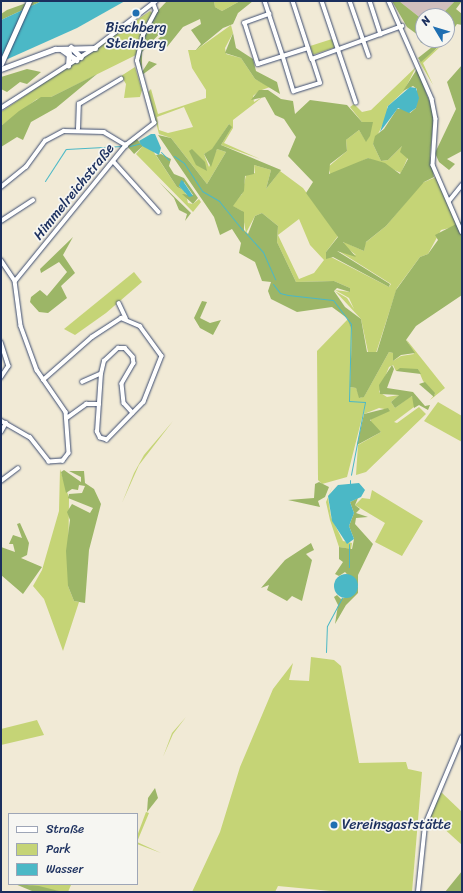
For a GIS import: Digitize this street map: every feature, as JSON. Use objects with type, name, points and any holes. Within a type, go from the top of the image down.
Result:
[{"type":"main road","points":[[1,64],[28,1]]},
{"type":"main road","points":[[1,69],[60,49],[70,47],[95,48]]},
{"type":"main road","points":[[70,47],[79,59]]},
{"type":"main road","points":[[60,49],[79,59]]},
{"type":"main road","points":[[68,66],[69,53]]},
{"type":"street","points":[[265,1],[294,91],[320,83],[293,1]]},
{"type":"street","points":[[322,1],[356,102]]},
{"type":"street","points":[[350,1],[369,56]]},
{"type":"street","points":[[370,1],[381,34]]},
{"type":"street","points":[[389,1],[402,26],[434,103],[433,165],[462,232]]},
{"type":"street","points":[[1,108],[95,48],[155,2]]},
{"type":"street","name":"Himmelreichstraße","points":[[16,281],[114,162],[126,145],[154,123],[140,77],[137,56],[146,26],[156,13],[155,2]]},
{"type":"street","points":[[270,14],[245,22],[258,64],[308,48]]},
{"type":"street","points":[[312,59],[364,42],[402,26]]},
{"type":"street","points":[[78,129],[79,104],[121,80]]},
{"type":"street","points":[[1,187],[26,167],[45,141],[58,133],[78,129],[109,134],[126,145]]},
{"type":"street","points":[[114,162],[159,212]]},
{"type":"street","points":[[449,201],[462,185]]},
{"type":"street","points":[[1,221],[33,200]]},
{"type":"street","points":[[1,260],[16,281],[21,326],[44,380],[67,418],[70,451],[65,459],[56,463],[46,460],[30,438],[1,421]]},
{"type":"street","points":[[119,303],[126,318],[140,326],[162,358],[144,402],[133,414],[109,438],[103,440],[97,432],[101,374],[104,361],[118,348],[125,348],[134,357],[134,363],[122,384],[124,403],[133,414]]},
{"type":"street","points":[[44,380],[92,337],[126,318]]},
{"type":"street","points":[[1,342],[9,366],[1,378]]},
{"type":"street","points":[[84,382],[101,374]]},
{"type":"street","points":[[67,418],[86,404],[100,404]]},
{"type":"street","points":[[1,432],[6,423]]},
{"type":"street","points":[[1,481],[18,468]]},
{"type":"street","points":[[418,892],[425,825],[462,737]]},
{"type":"shaded area","points":[[399,1],[455,1],[448,8],[415,8],[415,14]]},
{"type":"green space","points":[[32,1],[42,1],[1,20],[1,14],[7,10]]},
{"type":"green space","points":[[167,1],[214,1],[215,7],[222,11],[240,1],[253,1],[238,13],[233,24],[223,28],[195,51],[201,44],[191,30],[201,24],[200,19],[183,27],[167,47],[158,39],[167,31],[165,28],[142,52],[142,72],[149,61],[157,64],[142,75],[138,62],[141,35],[148,21]]},
{"type":"green space","points":[[214,1],[240,1],[222,11],[215,7]]},
{"type":"green space","points":[[392,1],[399,1],[415,14],[415,33],[407,27]]},
{"type":"green space","points":[[455,1],[462,1],[456,9],[462,14],[462,25],[457,24],[455,27],[455,8],[448,8]]},
{"type":"green space","points":[[150,11],[154,14],[144,28],[136,55],[51,97],[37,99],[1,126],[1,112]]},
{"type":"green space","points":[[231,25],[233,33],[225,48],[226,54],[241,58],[255,79],[270,87],[259,91],[253,96],[254,102],[264,96],[233,120],[233,128],[224,143],[260,159],[221,145],[231,128],[229,124],[212,150],[204,154],[209,167],[217,149],[226,152],[207,184],[171,138],[159,134],[148,92],[151,89],[158,114],[206,98],[206,90],[192,68],[188,50],[196,50]],"holes":[[[184,107],[193,127],[168,133],[159,130],[157,117]]]},
{"type":"green space","points":[[233,33],[236,48],[253,59],[256,71],[277,82],[280,94],[255,79],[241,58],[225,53]]},
{"type":"green space","points":[[332,39],[335,48],[313,55],[310,46]]},
{"type":"green space","points":[[431,48],[437,48],[421,62],[418,58]]},
{"type":"green space","points":[[439,48],[423,63],[433,85],[419,61]]},
{"type":"green space","points":[[462,65],[462,151],[447,159],[455,164],[449,170],[439,162],[435,153],[456,109],[447,82]]},
{"type":"green space","points":[[135,67],[142,90],[140,97],[124,98],[126,84],[121,76]]},
{"type":"green space","points":[[416,67],[404,91],[387,107],[387,116],[373,144],[381,161],[388,160],[402,146],[408,157],[401,173],[368,158],[331,176],[328,167],[347,151],[346,140],[359,130],[366,141],[369,137],[372,124],[362,122],[350,107],[354,104],[362,112],[371,110]]},
{"type":"green space","points":[[27,69],[41,72],[27,84],[20,82],[7,92],[1,89],[1,77]]},
{"type":"green space","points":[[417,69],[434,113],[430,156],[434,177],[424,182],[386,226],[366,242],[364,251],[343,242],[356,257],[337,251],[390,284],[389,287],[333,257],[326,259],[326,252],[338,237],[306,193],[313,182],[288,156],[296,137],[284,119],[275,115],[265,97],[251,100],[259,90],[268,90],[281,99],[293,101],[295,114],[310,100],[347,105],[362,122],[373,122],[370,136],[366,142],[359,130],[346,140],[347,151],[330,164],[329,174],[368,158],[385,163],[400,174],[408,159],[400,152],[402,146],[388,160],[381,161],[373,144],[375,136],[384,129],[397,109],[407,109],[410,113],[416,108],[417,89],[413,86],[403,91]]},
{"type":"green space","points":[[97,74],[56,108],[31,122],[23,140],[17,137],[1,147],[1,126],[19,111],[41,97],[51,97]]},
{"type":"green space","points":[[229,124],[232,127],[221,145],[281,170],[266,189],[271,170],[254,165],[254,174],[245,176],[244,191],[233,206],[244,212],[244,230],[248,234],[255,216],[262,213],[278,226],[277,242],[296,282],[334,281],[350,288],[350,292],[337,288],[334,291],[345,307],[361,319],[367,352],[377,352],[396,290],[420,257],[428,254],[438,240],[435,235],[462,221],[462,295],[416,326],[406,340],[415,353],[401,355],[393,361],[393,353],[389,352],[364,397],[359,398],[356,388],[350,387],[352,331],[347,318],[332,307],[297,312],[271,299],[268,291],[271,282],[262,281],[255,262],[239,253],[241,243],[232,229],[220,235],[214,217],[158,135],[171,138],[207,184],[226,152],[217,149],[211,167],[204,154],[212,149]]},
{"type":"green space","points":[[135,137],[143,146],[134,154],[126,145]]},
{"type":"green space","points":[[143,146],[153,151],[177,187],[185,191],[188,203],[193,204],[199,199],[201,202],[193,212],[136,154]]},
{"type":"green space","points":[[192,149],[205,162],[207,171],[196,165],[189,151]]},
{"type":"green space","points":[[161,154],[171,159],[169,166],[174,174],[184,178],[198,198],[193,204],[182,194],[193,195],[184,182],[179,186],[183,190],[177,187],[156,155]]},
{"type":"green space","points":[[254,165],[271,170],[266,189],[280,171],[303,188],[338,236],[326,252],[331,257],[389,287],[391,284],[337,250],[356,255],[343,245],[344,242],[364,251],[365,243],[386,226],[422,183],[436,177],[458,226],[441,230],[428,254],[420,257],[397,288],[376,353],[368,352],[361,319],[335,291],[347,298],[354,309],[349,298],[335,290],[350,292],[350,288],[334,281],[296,282],[277,242],[278,226],[262,213],[255,216],[246,233],[242,211],[232,206],[242,194],[246,175],[255,173]],"holes":[[[299,219],[310,245],[324,260],[314,273],[299,279],[278,235]]]},
{"type":"green space","points":[[159,182],[191,213],[185,221],[187,214],[179,210],[174,198]]},
{"type":"green space","points":[[73,237],[63,255],[75,273],[61,286],[67,298],[48,313],[39,312],[30,302],[31,297],[40,290],[47,296],[67,272],[59,262],[41,273],[40,269]]},
{"type":"green space","points":[[134,272],[142,282],[106,313],[75,335],[64,329]]},
{"type":"green space","points":[[202,301],[207,302],[200,318],[210,323],[221,320],[213,335],[200,328],[194,318]]},
{"type":"green space","points":[[348,319],[352,331],[350,387],[356,388],[360,398],[365,396],[365,406],[347,477],[322,484],[318,480],[317,351]]},
{"type":"green space","points":[[406,339],[445,388],[430,400],[435,394],[423,381],[418,369],[396,371],[393,365],[389,367],[379,392],[387,397],[399,395],[391,402],[395,408],[411,396],[415,399],[414,407],[394,422],[397,423],[419,407],[426,414],[366,472],[356,475],[358,445],[381,432],[371,425],[371,419],[390,410],[379,408],[364,414],[365,395],[389,352],[393,353],[393,361],[401,356],[414,354]]},
{"type":"green space","points":[[392,365],[394,369],[387,388],[413,392],[425,406],[430,405],[428,410],[419,405],[414,408],[412,396],[395,408],[391,402],[399,395],[380,394],[379,385]]},
{"type":"green space","points":[[400,368],[418,369],[421,374],[396,371]]},
{"type":"green space","points":[[425,382],[435,393],[434,397],[419,384]]},
{"type":"green space","points":[[438,402],[462,416],[462,442],[424,421]]},
{"type":"green space","points":[[388,408],[390,411],[370,420],[381,432],[357,445],[364,414]]},
{"type":"green space","points":[[173,421],[139,465],[122,503],[134,473],[144,455]]},
{"type":"green space","points":[[60,469],[69,498],[68,586],[74,601],[79,602],[63,651],[44,599],[33,586],[42,570],[59,511]]},
{"type":"green space","points":[[64,470],[81,482],[81,477],[69,471],[84,471],[85,483],[94,489],[101,504],[89,550],[85,603],[74,601],[68,586],[66,551],[70,520],[67,512],[72,504],[90,513],[93,508],[68,498],[69,494],[82,493],[85,486],[79,485],[78,490],[72,489],[66,493],[61,472]]},
{"type":"green space","points":[[319,482],[329,487],[325,497],[318,501],[320,507],[288,500],[314,498],[315,484]]},
{"type":"green space","points":[[333,485],[328,498],[331,517],[343,541],[352,543],[351,549],[339,547],[330,520],[326,502]]},
{"type":"green space","points":[[372,490],[423,521],[402,556],[375,542],[385,523],[355,505],[362,498],[370,499]]},
{"type":"green space","points":[[358,498],[355,505],[360,509],[356,513],[368,517],[356,518],[355,524],[373,544],[358,575],[358,586],[345,572],[339,576],[335,574],[343,562],[339,559],[339,547],[352,549],[354,539],[349,526],[354,513],[350,502]]},
{"type":"green space","points":[[20,523],[29,543],[27,555],[21,558],[42,567],[23,594],[1,575],[1,547],[15,552],[13,544],[9,544],[13,535],[22,538],[17,524]]},
{"type":"green space","points":[[311,543],[314,550],[306,554],[312,560],[302,601],[292,596],[287,601],[267,590],[269,585],[261,588],[285,560]]},
{"type":"green space","points":[[358,586],[358,593],[346,605],[335,624],[338,605],[334,597],[337,595],[341,599],[352,595]]},
{"type":"green space","points":[[311,657],[334,660],[341,666],[359,763],[406,762],[408,769],[422,772],[412,892],[341,892],[278,886],[275,892],[192,892],[220,832],[240,767],[273,689],[293,663],[289,680],[309,681]]},
{"type":"green space","points":[[186,717],[173,734],[163,757],[172,733]]},
{"type":"green space","points":[[37,720],[44,735],[1,745],[1,729]]},
{"type":"green space","points":[[155,788],[158,798],[147,812],[148,798]]},
{"type":"green space","points":[[441,792],[462,812],[462,845],[430,816]]},
{"type":"green space","points":[[146,812],[149,813],[138,840],[138,833]]},
{"type":"green space","points":[[138,842],[161,853],[138,844]]},
{"type":"green space","points":[[462,871],[462,892],[445,892],[458,876]]},
{"type":"green space","points":[[17,885],[39,886],[63,892],[32,891]]},
{"type":"green space","points":[[27,885],[71,885],[68,892]]},
{"type":"water","points":[[42,1],[125,1],[77,28],[1,62],[1,20]]},
{"type":"water","points":[[410,87],[416,88],[419,98],[416,108],[409,113],[398,108],[380,132],[388,106]]},
{"type":"water","points":[[151,134],[155,134],[161,148],[159,155],[142,146],[139,141]]},
{"type":"water","points":[[181,180],[193,196],[189,197],[179,186]]},
{"type":"water","points":[[359,483],[365,490],[361,497],[350,502],[354,513],[349,526],[354,539],[347,544],[332,521],[328,496],[338,485]]},
{"type":"water","points":[[346,574],[355,577],[358,586],[355,595],[346,598],[337,595],[334,586],[337,577]]},
{"type":"waterway","points":[[130,146],[141,143]]},
{"type":"waterway","points":[[45,181],[66,149],[122,146]]},
{"type":"waterway","points":[[161,152],[169,160]]},
{"type":"waterway","points":[[174,156],[184,163],[202,191],[219,201],[243,231]]},
{"type":"waterway","points":[[245,232],[263,252],[275,279]]},
{"type":"waterway","points":[[273,284],[280,293],[333,300],[351,324],[349,401],[365,402],[351,475]]},
{"type":"waterway","points":[[349,544],[349,567]]},
{"type":"waterway","points":[[326,652],[327,626],[342,598]]},
{"type":"place","name":"Bischberg Steinberg","points":[[136,13]]},
{"type":"place","name":"Vereinsgaststätte","points":[[334,825]]}]
